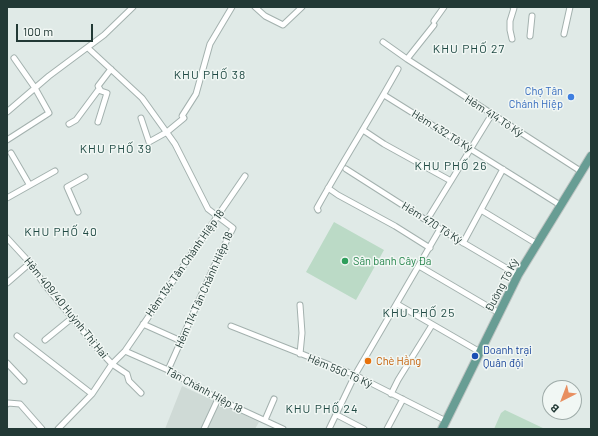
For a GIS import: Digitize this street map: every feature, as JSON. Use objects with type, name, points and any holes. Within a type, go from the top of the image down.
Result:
[{"type":"main road","name":"Đường Tô Ký","points":[[442,429],[518,275],[591,156]]},
{"type":"street","points":[[7,112],[48,76],[88,48],[133,7]]},
{"type":"street","points":[[140,118],[149,142],[167,132],[184,118],[182,116],[196,94],[210,44],[232,7]]},
{"type":"street","points":[[255,7],[265,16],[283,25],[302,7]]},
{"type":"street","points":[[407,59],[444,7]]},
{"type":"street","points":[[512,39],[510,25],[513,7]]},
{"type":"street","points":[[564,34],[570,7]]},
{"type":"street","points":[[530,36],[532,16]]},
{"type":"street","name":"Hẻm 414 Tô Ký","points":[[383,42],[582,172]]},
{"type":"street","points":[[88,48],[142,98],[175,144],[208,210],[217,217]]},
{"type":"street","points":[[7,140],[49,114],[35,88],[14,58]]},
{"type":"street","points":[[69,124],[76,120],[99,89],[99,84],[111,69]]},
{"type":"street","points":[[318,210],[317,208],[328,188],[398,69]]},
{"type":"street","points":[[98,122],[107,93],[102,92],[99,89]]},
{"type":"street","name":"Hẻm 432 Tô Ký","points":[[384,95],[560,205]]},
{"type":"street","points":[[427,220],[472,149],[492,114]]},
{"type":"street","points":[[363,130],[384,144],[451,181]]},
{"type":"street","points":[[11,153],[29,184]]},
{"type":"street","points":[[463,243],[503,169]]},
{"type":"street","name":"Hẻm 470 Tô Ký","points":[[346,170],[440,229],[518,275]]},
{"type":"street","points":[[7,198],[29,184],[55,171]]},
{"type":"street","name":"Hẻm 134 Tân Chánh Hiệp 18","points":[[58,429],[92,394],[112,364],[125,351],[245,176]]},
{"type":"street","points":[[78,212],[67,188],[84,178]]},
{"type":"street","points":[[328,188],[338,196],[395,226],[430,248]]},
{"type":"street","points":[[481,210],[537,244]]},
{"type":"street","name":"Hẻm 114 Tân Chánh Hiệp 18","points":[[168,370],[216,262],[233,228],[217,217]]},
{"type":"street","points":[[329,429],[355,375],[440,229]]},
{"type":"street","name":"Hẻm 409/40 Huỳnh Thị Hai","points":[[7,238],[30,263],[44,284],[72,318],[112,364],[127,374],[129,381],[141,393]]},
{"type":"street","points":[[7,283],[30,263]]},
{"type":"street","points":[[419,266],[499,313]]},
{"type":"street","points":[[397,304],[480,352]]},
{"type":"street","points":[[300,305],[302,338],[300,354]]},
{"type":"street","points":[[45,340],[72,318]]},
{"type":"street","points":[[143,324],[181,341]]},
{"type":"street","points":[[391,394],[432,325]]},
{"type":"street","name":"Hẻm 550 Tô Ký","points":[[231,326],[355,375],[446,421]]},
{"type":"street","points":[[17,336],[92,394]]},
{"type":"street","name":"Tân Chánh Hiệp 18","points":[[125,351],[168,370],[218,399],[283,429]]},
{"type":"street","points":[[7,363],[24,381]]},
{"type":"street","points":[[204,429],[218,399]]},
{"type":"street","points":[[265,420],[274,399]]},
{"type":"street","points":[[387,429],[403,399]]},
{"type":"street","points":[[7,404],[20,404],[42,429]]},
{"type":"street","points":[[337,415],[364,429]]},
{"type":"shaded area","points":[[182,386],[259,422],[255,429],[165,429]]},
{"type":"green space","name":"Sân banh Cây Đa","points":[[334,222],[384,250],[356,300],[306,272]]},
{"type":"green space","points":[[505,410],[545,429],[494,429],[501,413]]},
{"type":"place","name":"Chợ Tân Chánh Hiệp","points":[[571,97]]},
{"type":"place","name":"Sân banh Cây Đa","points":[[345,261]]},
{"type":"place","name":"Doanh trại Quân đội","points":[[475,356]]},
{"type":"place","name":"Chè Hằng","points":[[368,361]]},
{"type":"district","name":"KHU PHỐ 27","points":[[469,49]]},
{"type":"district","name":"KHU PHỐ 38","points":[[210,75]]},
{"type":"district","name":"KHU PHỐ 39","points":[[116,149]]},
{"type":"district","name":"KHU PHỐ 26","points":[[451,166]]},
{"type":"district","name":"KHU PHỐ 40","points":[[61,232]]},
{"type":"district","name":"KHU PHỐ 25","points":[[419,313]]},
{"type":"district","name":"KHU PHỐ 24","points":[[322,409]]}]
